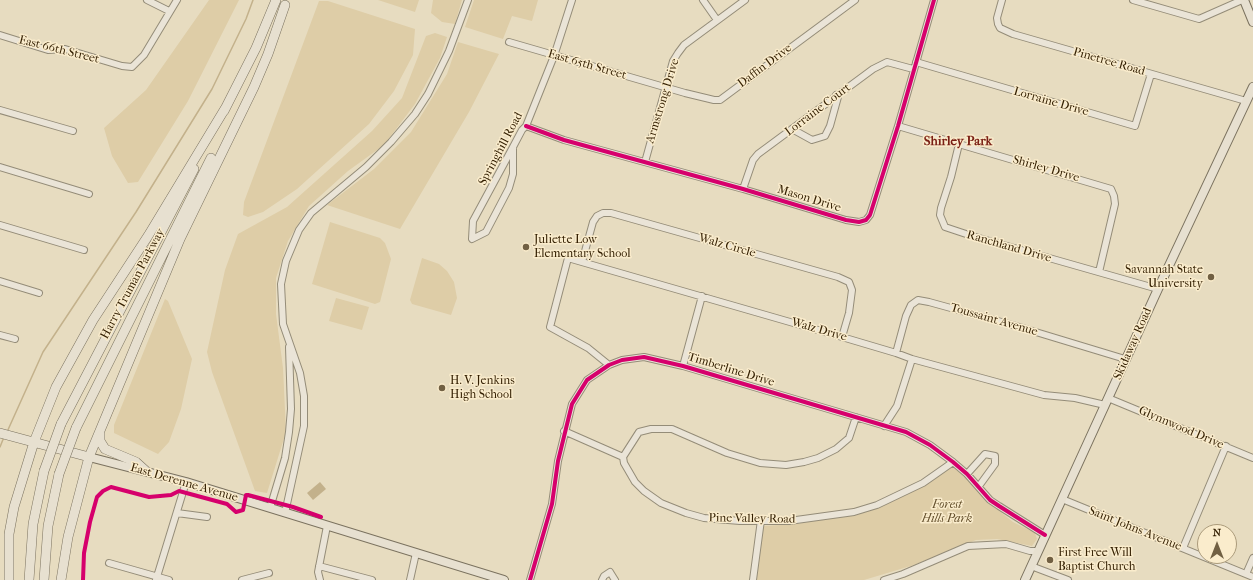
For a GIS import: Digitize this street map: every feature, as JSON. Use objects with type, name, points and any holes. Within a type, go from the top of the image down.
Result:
[{"type":"highway","name":"Harry Truman Parkway","points":[[29,580],[33,524],[44,471],[61,424],[256,48],[276,0]]},
{"type":"highway","name":"Harry Truman Parkway","points":[[44,580],[48,526],[59,474],[76,428],[266,53],[286,2]]},
{"type":"highway","points":[[61,580],[68,537],[89,457],[180,239],[254,87],[268,54],[286,2]]},
{"type":"highway","points":[[9,580],[9,534],[16,500],[34,442],[56,387],[72,356],[226,107]]},
{"type":"highway","points":[[100,431],[100,441],[105,449],[136,462],[146,471]]},
{"type":"highway","name":"East Derenne Avenue","points":[[0,433],[89,457]]},
{"type":"main road","points":[[1243,0],[1253,22]]},
{"type":"main road","name":"Skidaway Road","points":[[1024,580],[1253,87]]},
{"type":"main road","name":"East Derenne Avenue","points":[[89,457],[186,482],[504,580]]},
{"type":"street","points":[[147,0],[169,11]]},
{"type":"street","name":"East 66th Street","points":[[0,35],[48,50],[65,49],[128,67],[136,65],[144,55],[169,11],[177,0]]},
{"type":"street","points":[[284,513],[304,426],[304,396],[300,373],[283,324],[281,284],[286,261],[299,230],[311,213],[366,167],[391,142],[415,114],[428,94],[449,51],[468,0]]},
{"type":"street","name":"Springhill Road","points":[[513,147],[513,174],[509,188],[486,232],[472,239],[473,221],[522,130],[526,126],[554,56],[572,0]]},
{"type":"street","points":[[703,0],[717,20]]},
{"type":"street","name":"Armstrong Drive","points":[[645,162],[666,88],[678,53],[684,45],[745,0]]},
{"type":"street","name":"Daffin Drive","points":[[666,88],[714,100],[720,100],[854,0]]},
{"type":"street","name":"Mason Drive","points":[[526,126],[564,140],[743,189],[846,220],[859,222],[866,220],[870,215],[898,126],[934,0]]},
{"type":"street","name":"Pinetree Road","points":[[1002,0],[997,18],[1000,28],[1013,34],[1246,101]]},
{"type":"street","points":[[1133,0],[1199,19],[1243,0]]},
{"type":"street","name":"East 65th Street","points":[[509,42],[666,88]]},
{"type":"street","name":"Lorraine Court","points":[[743,189],[753,160],[758,154],[873,69],[886,62],[914,69]]},
{"type":"street","name":"Lorraine Drive","points":[[916,62],[1135,126],[1151,74]]},
{"type":"street","points":[[792,129],[812,140],[825,136],[830,126],[838,97],[836,95]]},
{"type":"street","points":[[0,110],[73,131]]},
{"type":"street","name":"Shirley Drive","points":[[898,126],[1111,189],[1114,196],[1114,204],[1100,272]]},
{"type":"street","name":"Ranchland Drive","points":[[959,144],[951,177],[941,208],[940,215],[945,227],[1158,289]]},
{"type":"street","points":[[0,167],[89,194]]},
{"type":"street","name":"Walz Circle","points":[[582,262],[593,222],[597,216],[604,213],[611,213],[831,275],[850,283],[852,290],[849,313],[842,337]]},
{"type":"street","points":[[0,225],[84,250]]},
{"type":"street","name":"Walz Drive","points":[[609,365],[588,348],[550,327],[558,291],[568,258],[896,352],[912,359],[1044,395],[1107,401]]},
{"type":"street","points":[[0,281],[39,293]]},
{"type":"street","points":[[683,366],[702,296]]},
{"type":"street","name":"Toussaint Avenue","points":[[896,352],[906,316],[911,305],[918,300],[1016,326],[1126,359]]},
{"type":"street","points":[[0,335],[15,339]]},
{"type":"street","points":[[270,508],[285,458],[289,432],[290,346]]},
{"type":"street","name":"Timberline Drive","points":[[530,580],[552,504],[564,431],[572,404],[587,380],[609,365],[622,360],[644,357],[683,366],[906,432],[924,442],[953,462],[979,486],[990,500],[998,506],[1045,535]]},
{"type":"street","points":[[884,426],[898,406],[912,359]]},
{"type":"street","name":"Glynnwood Drive","points":[[1107,401],[1226,446],[1253,458]]},
{"type":"street","points":[[564,431],[623,457],[639,432],[651,429],[672,429],[727,453],[760,463],[792,464],[818,458],[836,449],[849,438],[856,417]]},
{"type":"street","points":[[1183,548],[1226,446]]},
{"type":"street","points":[[967,474],[985,454],[995,456],[995,464],[979,486]]},
{"type":"street","name":"Pine Valley Road","points":[[623,457],[628,472],[635,482],[644,491],[661,503],[686,513],[704,518],[740,521],[795,521],[854,512],[903,494],[923,483],[953,462]]},
{"type":"street","points":[[156,578],[186,482]]},
{"type":"street","name":"Saint Johns Avenue","points":[[1062,500],[1253,577]]},
{"type":"street","points":[[177,513],[207,517]]},
{"type":"street","points":[[753,580],[761,520]]},
{"type":"street","points":[[320,580],[318,572],[327,526]]},
{"type":"street","points":[[884,580],[968,546],[1006,544],[1030,551],[1038,550]]},
{"type":"street","points":[[410,580],[416,553]]},
{"type":"street","points":[[1246,574],[1253,558]]},
{"type":"street","points":[[109,563],[156,578],[169,580]]},
{"type":"street","points":[[319,566],[372,580]]},
{"type":"street","points":[[1031,566],[1068,580]]},
{"type":"street","points":[[602,580],[604,576],[610,572],[615,580]]},
{"type":"street","points":[[905,572],[908,580]]},
{"type":"street","points":[[242,580],[269,574]]},
{"type":"green space","points":[[209,0],[239,0],[188,101],[138,182],[128,183],[112,156],[104,128],[146,90]]},
{"type":"green space","points":[[378,0],[419,0],[415,12]]},
{"type":"green space","points":[[433,0],[462,0],[455,24],[442,22],[431,13]]},
{"type":"green space","points":[[474,0],[538,0],[532,21],[512,16],[503,39],[465,27]]},
{"type":"green space","points":[[319,1],[328,1],[415,29],[413,55],[394,91],[369,124],[297,189],[263,212],[248,217],[243,215],[244,202]]},
{"type":"green space","points":[[435,33],[447,37],[440,58],[415,104],[384,145],[348,171],[309,206],[288,241],[276,278],[276,314],[283,368],[286,432],[267,493],[255,491],[212,372],[207,352],[225,270],[238,234],[287,207],[372,131],[402,98],[426,36]]},
{"type":"green space","points":[[458,42],[499,54],[469,112],[400,229],[327,205],[374,169],[411,132],[447,74]]},
{"type":"green space","points":[[330,222],[380,238],[385,243],[391,259],[380,302],[375,304],[312,284]]},
{"type":"green space","points":[[422,258],[439,264],[447,271],[454,282],[457,298],[451,315],[412,304],[410,300]]},
{"type":"green space","points":[[336,298],[369,307],[362,330],[329,321]]},
{"type":"green space","points":[[165,299],[168,301],[192,359],[181,409],[169,442],[158,454],[114,433],[114,425]]},
{"type":"green space","name":"Forest Hills Park","points":[[951,467],[971,482],[993,506],[1013,522],[1035,533],[1037,539],[1032,546],[997,539],[976,540],[914,565],[864,580],[756,580],[763,526],[796,524],[862,511],[914,489]]},
{"type":"shaded area","points":[[320,482],[326,489],[313,500],[307,493]]},
{"type":"waterway","points":[[7,432],[43,352],[136,212],[212,89],[246,19],[253,0]]},
{"type":"waterway","points":[[0,447],[4,437]]},
{"type":"cycle path","points":[[526,126],[564,140],[743,189],[846,220],[859,222],[866,220],[870,215],[898,126],[934,0]]},
{"type":"cycle path","points":[[530,580],[552,504],[558,461],[572,404],[587,380],[609,365],[622,360],[644,357],[683,366],[906,432],[930,445],[953,462],[967,474],[990,500],[1045,535]]},
{"type":"cycle path","points":[[83,580],[84,553],[97,497],[103,491],[111,487],[149,497],[171,495],[179,491],[227,504],[236,512],[243,510],[246,495],[248,495],[293,507],[321,517]]},
{"type":"place","name":"Juliette Low Elementary School","points":[[526,247]]},
{"type":"place","name":"Savannah State University","points":[[1211,277]]},
{"type":"place","name":"H. V. Jenkins High School","points":[[442,388]]},
{"type":"place","name":"First Free Will Baptist Church","points":[[1050,560]]},
{"type":"district","name":"Shirley Park","points":[[958,142]]}]
